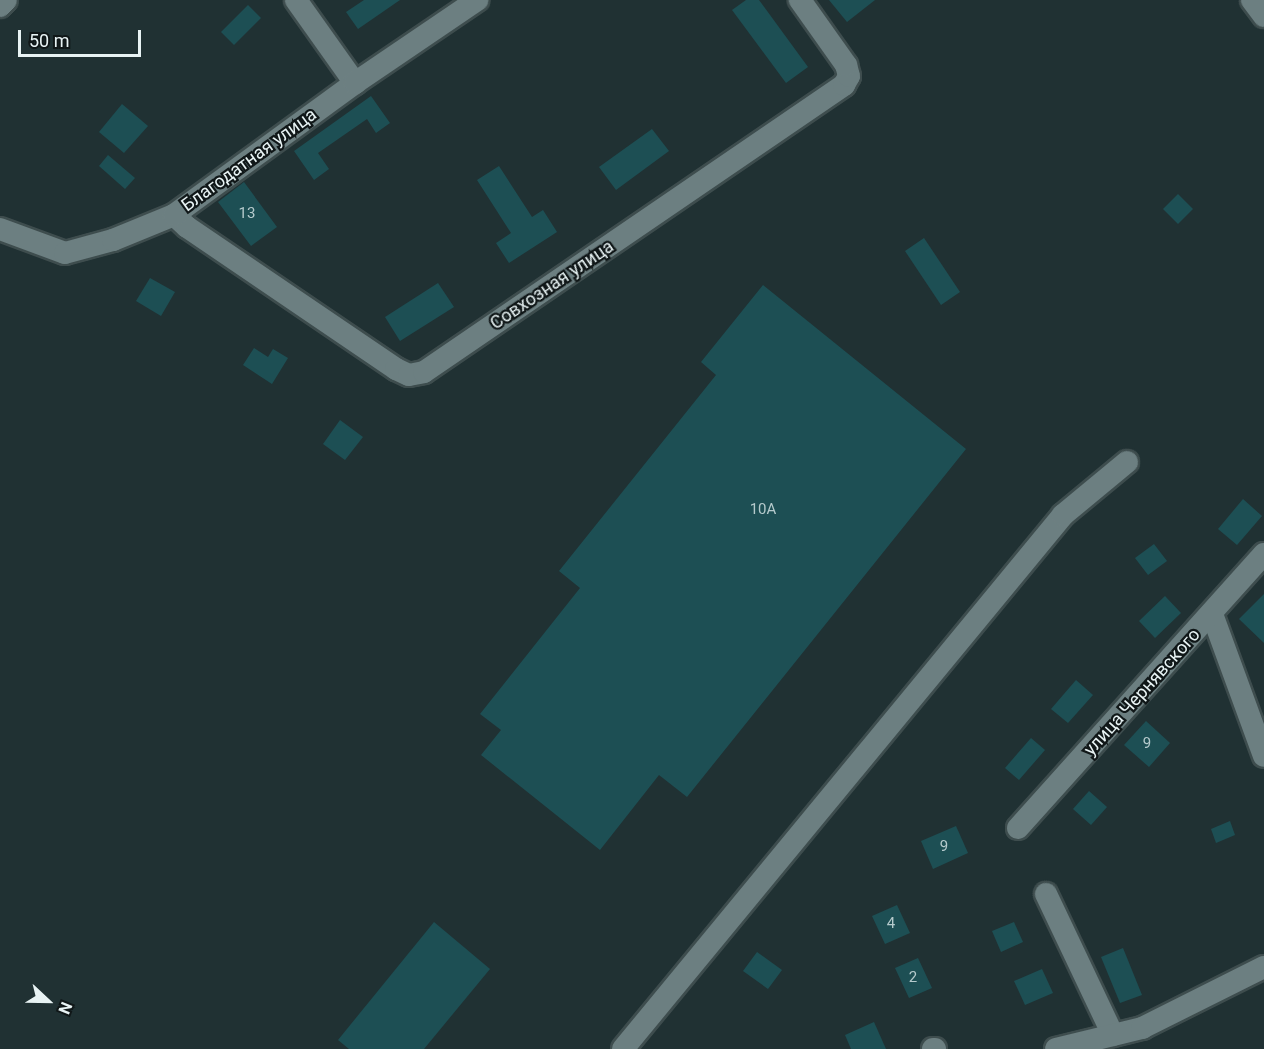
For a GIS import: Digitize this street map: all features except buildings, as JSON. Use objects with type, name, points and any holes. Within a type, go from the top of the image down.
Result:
[{"type":"street","points":[[0,6],[6,0]]},
{"type":"street","points":[[296,0],[355,83]]},
{"type":"street","name":"Благодатная улица","points":[[0,229],[65,253],[113,240],[174,215],[355,83],[477,0]]},
{"type":"street","name":"Совхозная улица","points":[[174,215],[187,227],[396,369],[409,375],[424,372],[844,85],[849,76],[846,65],[800,0]]},
{"type":"street","points":[[1252,0],[1264,16]]},
{"type":"street","points":[[623,1049],[1063,515],[1127,462]]},
{"type":"street","name":"улица Чернявского","points":[[1018,828],[1264,554]]},
{"type":"street","points":[[1212,614],[1258,725],[1264,756]]},
{"type":"street","points":[[1046,894],[1113,1035]]},
{"type":"street","points":[[1056,1049],[1142,1028],[1264,967]]}]
